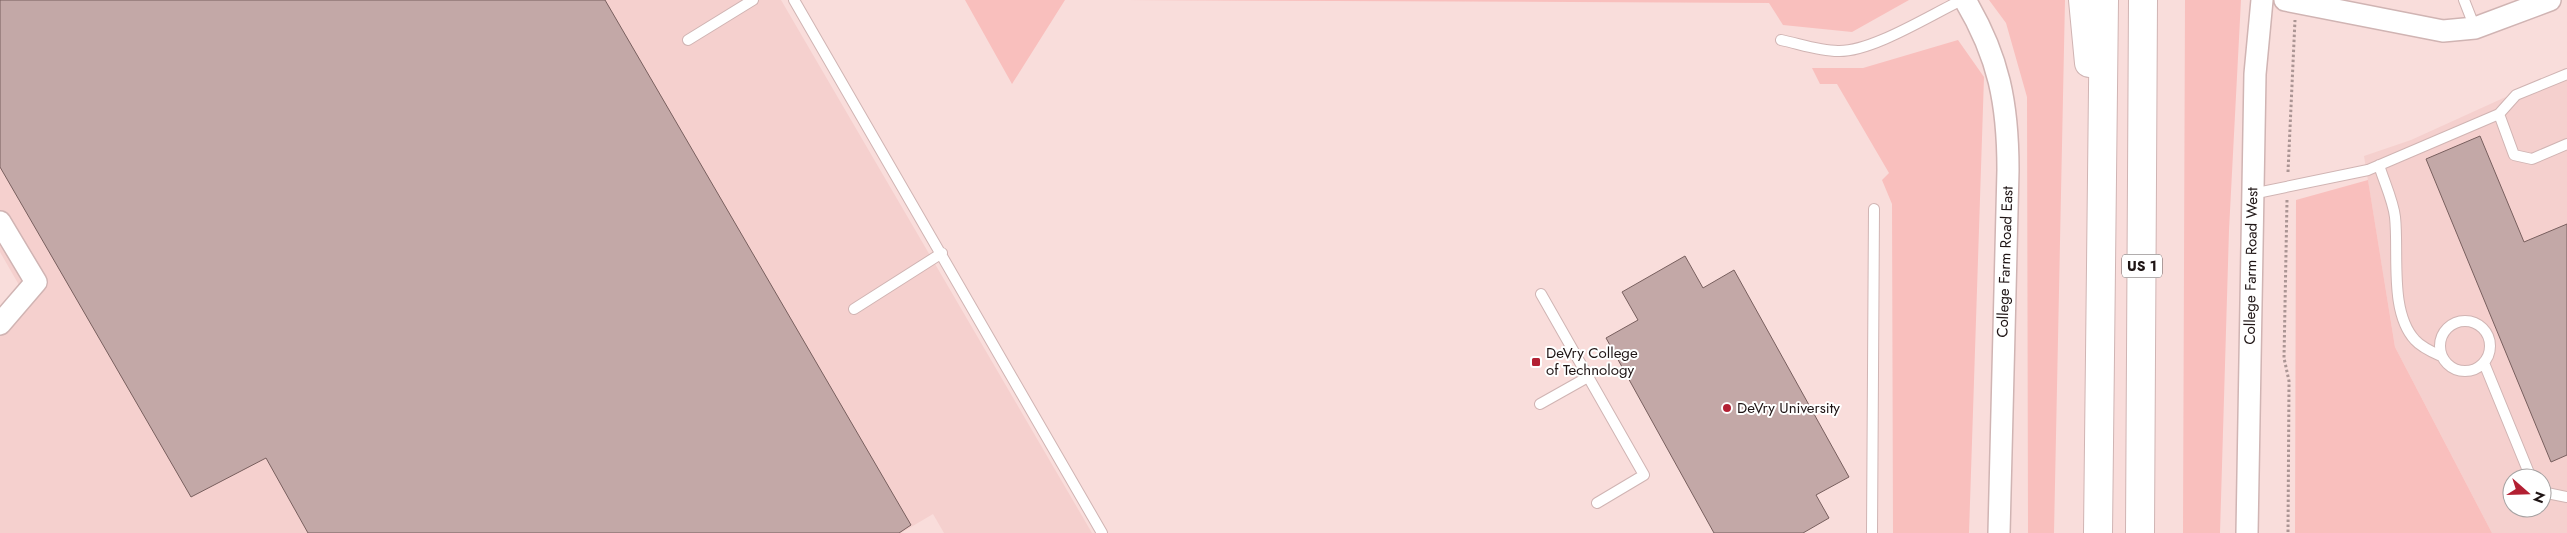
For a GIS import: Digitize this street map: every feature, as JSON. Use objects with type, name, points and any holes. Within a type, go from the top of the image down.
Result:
[{"type":"highway","points":[[2083,0],[2083,17],[2102,180]]},
{"type":"highway","name":"US 1","points":[[2098,533],[2104,0]]},
{"type":"highway","name":"US 1","points":[[2140,533],[2143,0]]},
{"type":"street","name":"College Farm Road East","points":[[1963,0],[1994,56],[2007,118],[2008,170],[1999,533]]},
{"type":"street","name":"College Farm Road West","points":[[2247,533],[2255,54],[2262,0]]},
{"type":"street","points":[[2291,1],[2443,31],[2475,28],[2550,0]]},
{"type":"street","points":[[0,222],[36,282],[0,324]]},
{"type":"lane","points":[[688,40],[753,0]]},
{"type":"lane","points":[[794,0],[942,253],[1102,533]]},
{"type":"lane","points":[[1781,40],[1829,51],[1852,50],[1880,40],[1963,0]]},
{"type":"lane","points":[[2464,0],[2475,28]]},
{"type":"lane","points":[[2252,194],[2368,170],[2500,114],[2516,95],[2567,74]]},
{"type":"lane","points":[[2500,114],[2514,155],[2532,159],[2567,144]]},
{"type":"lane","points":[[2379,165],[2394,214],[2398,246],[2397,289],[2404,325],[2415,341],[2441,356],[2452,369],[2461,372],[2478,368],[2484,363],[2489,355],[2490,339],[2480,326],[2465,321],[2457,322],[2444,331],[2439,347],[2441,356]]},
{"type":"lane","points":[[1872,533],[1874,209]]},
{"type":"lane","points":[[854,309],[942,253]]},
{"type":"lane","points":[[1541,294],[1644,475],[1598,503]]},
{"type":"lane","points":[[2484,363],[2527,468]]},
{"type":"lane","points":[[1540,404],[1588,376]]},
{"type":"lane","points":[[2552,494],[2567,497]]},
{"type":"path","points":[[2288,533],[2289,381],[2284,358],[2291,1]]},
{"type":"shaded area","points":[[0,0],[781,0],[1092,533],[944,533],[933,514],[901,533],[0,533],[0,312],[19,285],[0,252]]},
{"type":"shaded area","points":[[965,0],[1065,0],[1012,84]]},
{"type":"shaded area","points":[[1126,0],[1909,0],[1852,32],[1783,25],[1769,3]]},
{"type":"shaded area","points":[[1989,0],[2065,0],[2054,533],[2028,533],[2027,97],[2006,23]]},
{"type":"shaded area","points":[[2185,0],[2241,0],[2229,230],[2220,533],[2183,533]]},
{"type":"shaded area","points":[[1958,40],[1984,77],[1969,533],[1893,533],[1892,204],[1882,180],[1889,173],[1837,84],[1820,84],[1812,68],[1863,68]]},
{"type":"shaded area","points":[[2567,69],[2567,533],[2492,533],[2395,347],[2364,156],[2411,140]]},
{"type":"shaded area","points":[[2368,180],[2395,347],[2492,533],[2295,533],[2296,200]]},
{"type":"building","points":[[0,0],[605,0],[911,525],[899,533],[308,533],[266,458],[191,497],[0,167]]},
{"type":"building","points":[[2480,136],[2524,242],[2567,224],[2567,455],[2551,462],[2426,159]]},
{"type":"building","name":"DeVry University","points":[[1685,256],[1703,288],[1734,270],[1849,477],[1816,495],[1829,518],[1803,533],[1714,533],[1606,338],[1638,320],[1622,292]]},
{"type":"place","name":"DeVry College of Technology","points":[[1536,362]]},
{"type":"place","name":"DeVry University","points":[[1727,408]]}]
